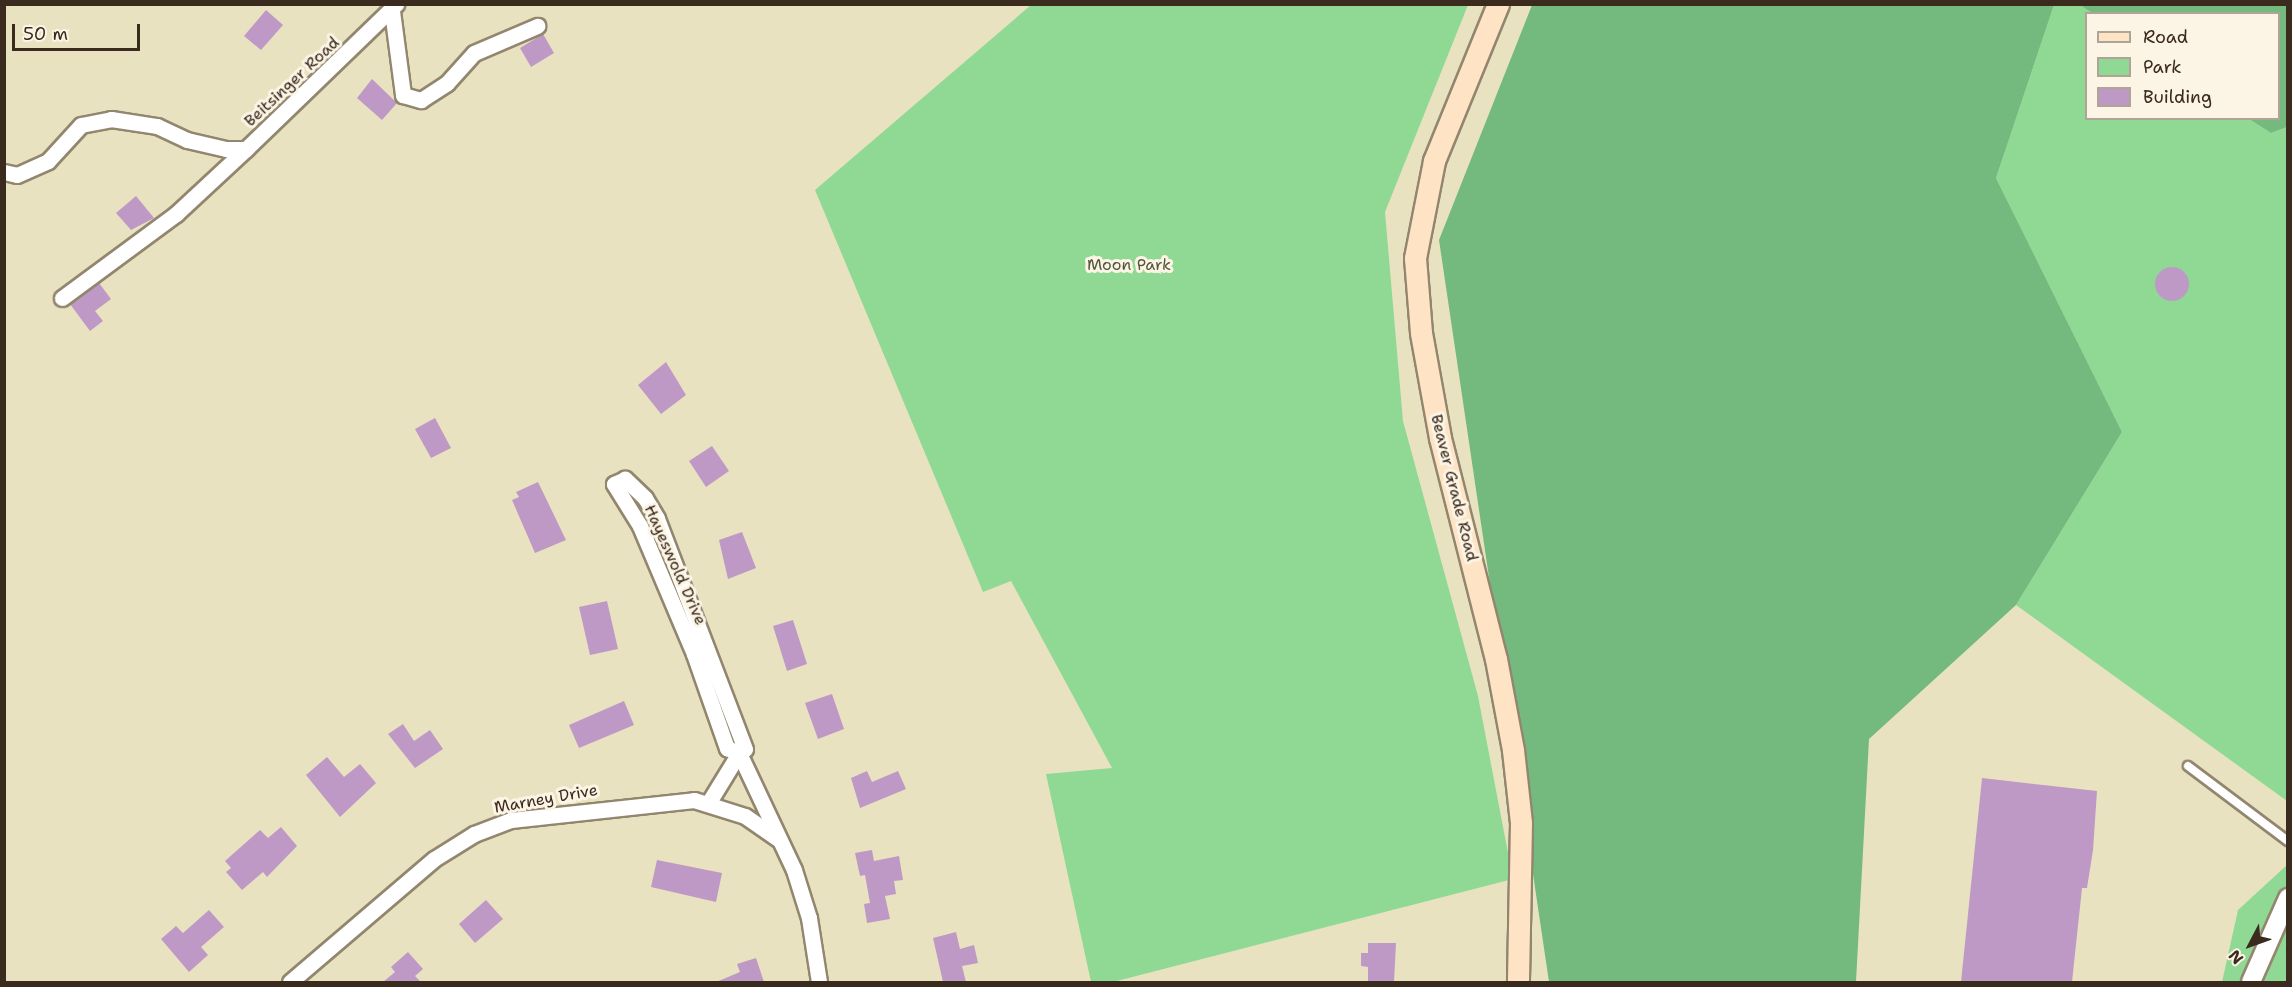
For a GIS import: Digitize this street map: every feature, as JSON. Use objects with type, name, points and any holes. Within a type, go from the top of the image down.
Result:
[{"type":"main road","name":"Beaver Grade Road","points":[[1498,4],[1434,161],[1415,258],[1421,333],[1435,409],[1496,659],[1517,777],[1521,834],[1518,982]]},
{"type":"street","points":[[394,8],[403,95],[421,100],[447,83],[474,53],[537,26]]},
{"type":"street","name":"Beitsinger Road","points":[[4,172],[17,175],[48,161],[81,125],[111,119],[157,126],[187,140],[226,149],[246,149],[394,8]]},
{"type":"street","points":[[62,298],[176,214],[246,149]]},
{"type":"street","name":"Hayeswold Drive","points":[[739,753],[745,749],[739,724],[657,518],[632,483],[625,479],[619,481],[614,484],[640,526],[694,654],[727,748],[739,753],[780,841],[804,901],[819,982]]},
{"type":"street","points":[[710,802],[739,753]]},
{"type":"street","name":"Marney Drive","points":[[290,982],[434,859],[493,826],[589,809],[677,799],[710,802],[745,816],[780,841]]},
{"type":"street","points":[[2251,982],[2288,898]]},
{"type":"lane","points":[[2188,766],[2288,841]]},
{"type":"green space","name":"Moon Park","points":[[1031,5],[1468,5],[1385,212],[1403,421],[1478,696],[1513,879],[1113,982],[1091,982],[1046,774],[1112,768],[1011,581],[983,592],[815,190]]},
{"type":"green space","points":[[1532,5],[2054,5],[1996,178],[2122,432],[2016,605],[1869,739],[1856,982],[1549,982],[1439,240]]},
{"type":"green space","points":[[2054,5],[2080,5],[2092,12],[2085,12],[2085,120],[2251,120],[2271,133],[2287,127],[2287,801],[2016,605],[2122,432],[1996,178]]},
{"type":"green space","points":[[2080,5],[2287,5],[2287,127],[2271,133],[2251,120],[2280,120],[2280,12],[2091,12]]},
{"type":"green space","points":[[2287,865],[2287,982],[2222,982],[2238,910]]},
{"type":"building","points":[[266,10],[283,25],[261,50],[244,36]]},
{"type":"building","points":[[543,34],[554,53],[531,67],[520,48]]},
{"type":"building","points":[[372,79],[397,103],[382,120],[357,98]]},
{"type":"building","points":[[136,196],[154,218],[131,230],[116,213]]},
{"type":"building","points":[[2172,267],[2184,272],[2189,284],[2184,296],[2172,301],[2160,296],[2155,284],[2160,272]]},
{"type":"building","points":[[99,283],[111,299],[95,311],[103,321],[90,331],[70,304]]},
{"type":"building","points":[[666,362],[686,395],[661,414],[638,385]]},
{"type":"building","points":[[435,418],[451,448],[431,458],[415,429]]},
{"type":"building","points":[[712,446],[729,471],[706,487],[689,461]]},
{"type":"building","points":[[538,482],[566,540],[535,553],[512,500],[519,497],[516,492]]},
{"type":"building","points":[[742,532],[756,568],[728,579],[719,540]]},
{"type":"building","points":[[607,601],[618,649],[590,655],[579,607]]},
{"type":"building","points":[[793,620],[807,664],[787,671],[773,626]]},
{"type":"building","points":[[832,694],[844,729],[818,739],[805,703]]},
{"type":"building","points":[[624,701],[634,725],[579,748],[569,725]]},
{"type":"building","points":[[403,724],[414,741],[430,730],[443,749],[415,768],[388,734]]},
{"type":"building","points":[[327,757],[344,777],[360,764],[376,783],[340,817],[306,775]]},
{"type":"building","points":[[867,771],[872,782],[898,771],[906,789],[860,808],[851,778]]},
{"type":"building","points":[[1982,778],[2097,791],[2093,850],[2087,888],[2082,888],[2072,982],[1961,982]]},
{"type":"building","points":[[281,827],[297,846],[267,877],[263,872],[242,890],[226,872],[231,868],[225,861],[260,830],[268,838]]},
{"type":"building","points":[[872,850],[874,861],[899,856],[903,880],[894,881],[896,894],[885,896],[890,919],[867,923],[864,904],[870,903],[865,875],[860,876],[855,853]]},
{"type":"building","points":[[657,860],[722,873],[716,902],[651,887]]},
{"type":"building","points":[[486,900],[503,919],[475,943],[459,924]]},
{"type":"building","points":[[209,910],[224,927],[201,947],[208,955],[189,972],[161,939],[176,926],[183,933]]},
{"type":"building","points":[[956,932],[960,949],[974,945],[978,963],[962,966],[966,982],[943,982],[933,938]]},
{"type":"building","points":[[1368,943],[1396,943],[1394,982],[1368,982],[1368,967],[1361,966],[1361,953],[1368,953]]},
{"type":"building","points":[[408,952],[423,969],[415,976],[421,982],[383,982],[395,972],[391,967]]},
{"type":"building","points":[[756,958],[764,982],[716,982],[740,972],[737,964]]}]
